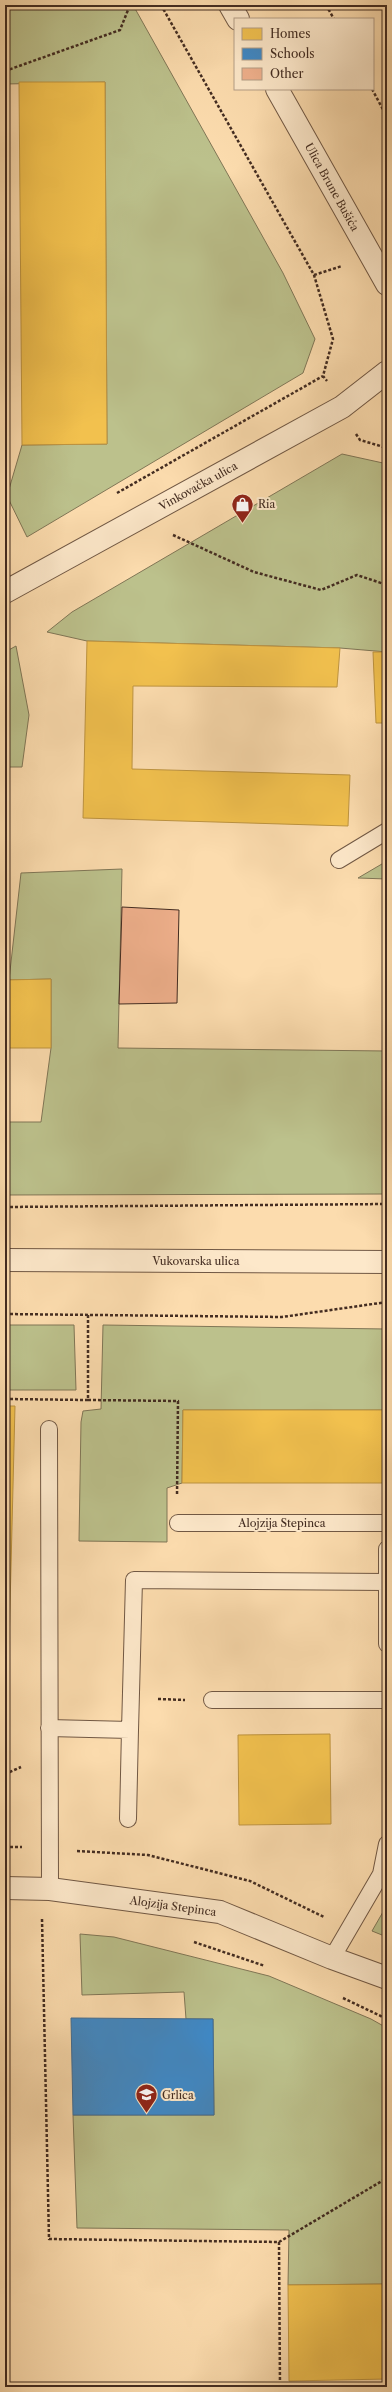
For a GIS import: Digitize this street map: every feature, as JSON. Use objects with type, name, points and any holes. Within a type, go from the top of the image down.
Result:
[{"type":"street","points":[[230,5],[237,18]]},
{"type":"street","name":"Ulica Brune Bušića","points":[[278,90],[387,284]]},
{"type":"street","name":"Vinkovačka ulica","points":[[6,587],[138,519],[342,407],[387,372]]},
{"type":"street","name":"Vukovarska ulica","points":[[5,1260],[387,1262]]},
{"type":"street","name":"Alojzija Stepinca","points":[[5,1888],[50,1889],[220,1912],[332,1958],[387,1978]]},
{"type":"lane","points":[[339,860],[387,831]]},
{"type":"lane","points":[[49,1429],[50,1889]]},
{"type":"lane","name":"Alojzija Stepinca","points":[[178,1523],[387,1523]]},
{"type":"lane","points":[[387,1549],[387,1644]]},
{"type":"lane","points":[[128,1819],[134,1580],[386,1582]]},
{"type":"lane","points":[[212,1700],[387,1700]]},
{"type":"lane","points":[[49,1728],[130,1730]]},
{"type":"lane","points":[[332,1958],[381,1874],[387,1844]]},
{"type":"path","points":[[5,59],[5,71],[120,30],[130,5]]},
{"type":"path","points":[[116,493],[323,376],[333,339],[314,275],[161,5]]},
{"type":"path","points":[[326,5],[333,18]]},
{"type":"path","points":[[373,90],[387,118]]},
{"type":"path","points":[[323,376],[360,440],[387,448]]},
{"type":"path","points":[[138,519],[254,572],[321,590],[357,575],[387,585]]},
{"type":"path","points":[[5,1207],[387,1204]]},
{"type":"path","points":[[5,1314],[282,1317],[387,1302]]},
{"type":"path","points":[[88,1315],[88,1400]]},
{"type":"path","points":[[5,1399],[178,1400],[177,1483]]},
{"type":"path","points":[[132,1698],[212,1700]]},
{"type":"path","points":[[34,1918],[46,1919]]},
{"type":"path","points":[[42,1919],[49,2240],[279,2242],[387,2178]]},
{"type":"path","points":[[187,1940],[273,1969]]},
{"type":"path","points":[[342,1997],[387,2019]]},
{"type":"path","points":[[279,2242],[280,2387]]},
{"type":"green space","points":[[5,5],[133,5],[283,273],[315,339],[303,373],[27,537],[7,496],[22,445],[107,444],[105,82],[5,84]]},
{"type":"green space","points":[[342,454],[383,463],[387,470],[387,652],[340,648],[87,641],[47,632],[72,612]]},
{"type":"green space","points":[[16,646],[29,715],[22,767],[5,767],[5,652]]},
{"type":"green space","points":[[387,861],[387,879],[358,878]]},
{"type":"green space","points":[[122,869],[118,1048],[387,1051],[387,1194],[5,1195],[5,1122],[41,1122],[51,1048],[51,979],[9,980],[21,873]]},
{"type":"green space","points":[[5,1325],[74,1325],[76,1390],[5,1390]]},
{"type":"green space","points":[[103,1325],[387,1329],[387,1410],[183,1410],[182,1483],[167,1488],[167,1542],[79,1541],[81,1422],[83,1411],[101,1409]]},
{"type":"green space","points":[[387,1905],[387,1937],[372,1931]]},
{"type":"green space","points":[[80,1934],[114,1937],[269,1976],[371,2019],[387,2028],[387,2284],[288,2285],[289,2230],[77,2228],[73,2115],[214,2115],[213,2019],[186,2019],[184,1992],[82,1995]]},
{"type":"building: Homes","points":[[19,82],[105,82],[107,444],[22,445]]},
{"type":"building: Homes","points":[[87,641],[340,648],[337,687],[133,686],[132,769],[350,775],[348,826],[83,818]]},
{"type":"building: Homes","points":[[373,652],[387,652],[387,723],[376,723]]},
{"type":"building: Homes","points":[[5,831],[9,980],[5,980]]},
{"type":"building: Homes","points":[[51,979],[51,1048],[5,1048],[5,980]]},
{"type":"building: Homes","points":[[5,1406],[15,1406],[7,1728],[5,1728]]},
{"type":"building: Homes","points":[[183,1410],[387,1410],[387,1483],[182,1483]]},
{"type":"building: Homes","points":[[330,1734],[331,1824],[239,1825],[238,1735]]},
{"type":"building: Homes","points":[[387,2284],[387,2379],[289,2381],[288,2285]]},
{"type":"building: Schools","points":[[71,2018],[213,2019],[214,2115],[73,2115]]},
{"type":"building: Other","points":[[122,907],[179,910],[177,1003],[119,1004]]},
{"type":"place","name":"Ria","points":[[243,524]]},
{"type":"place","name":"Grlica","points":[[147,2114]]}]
